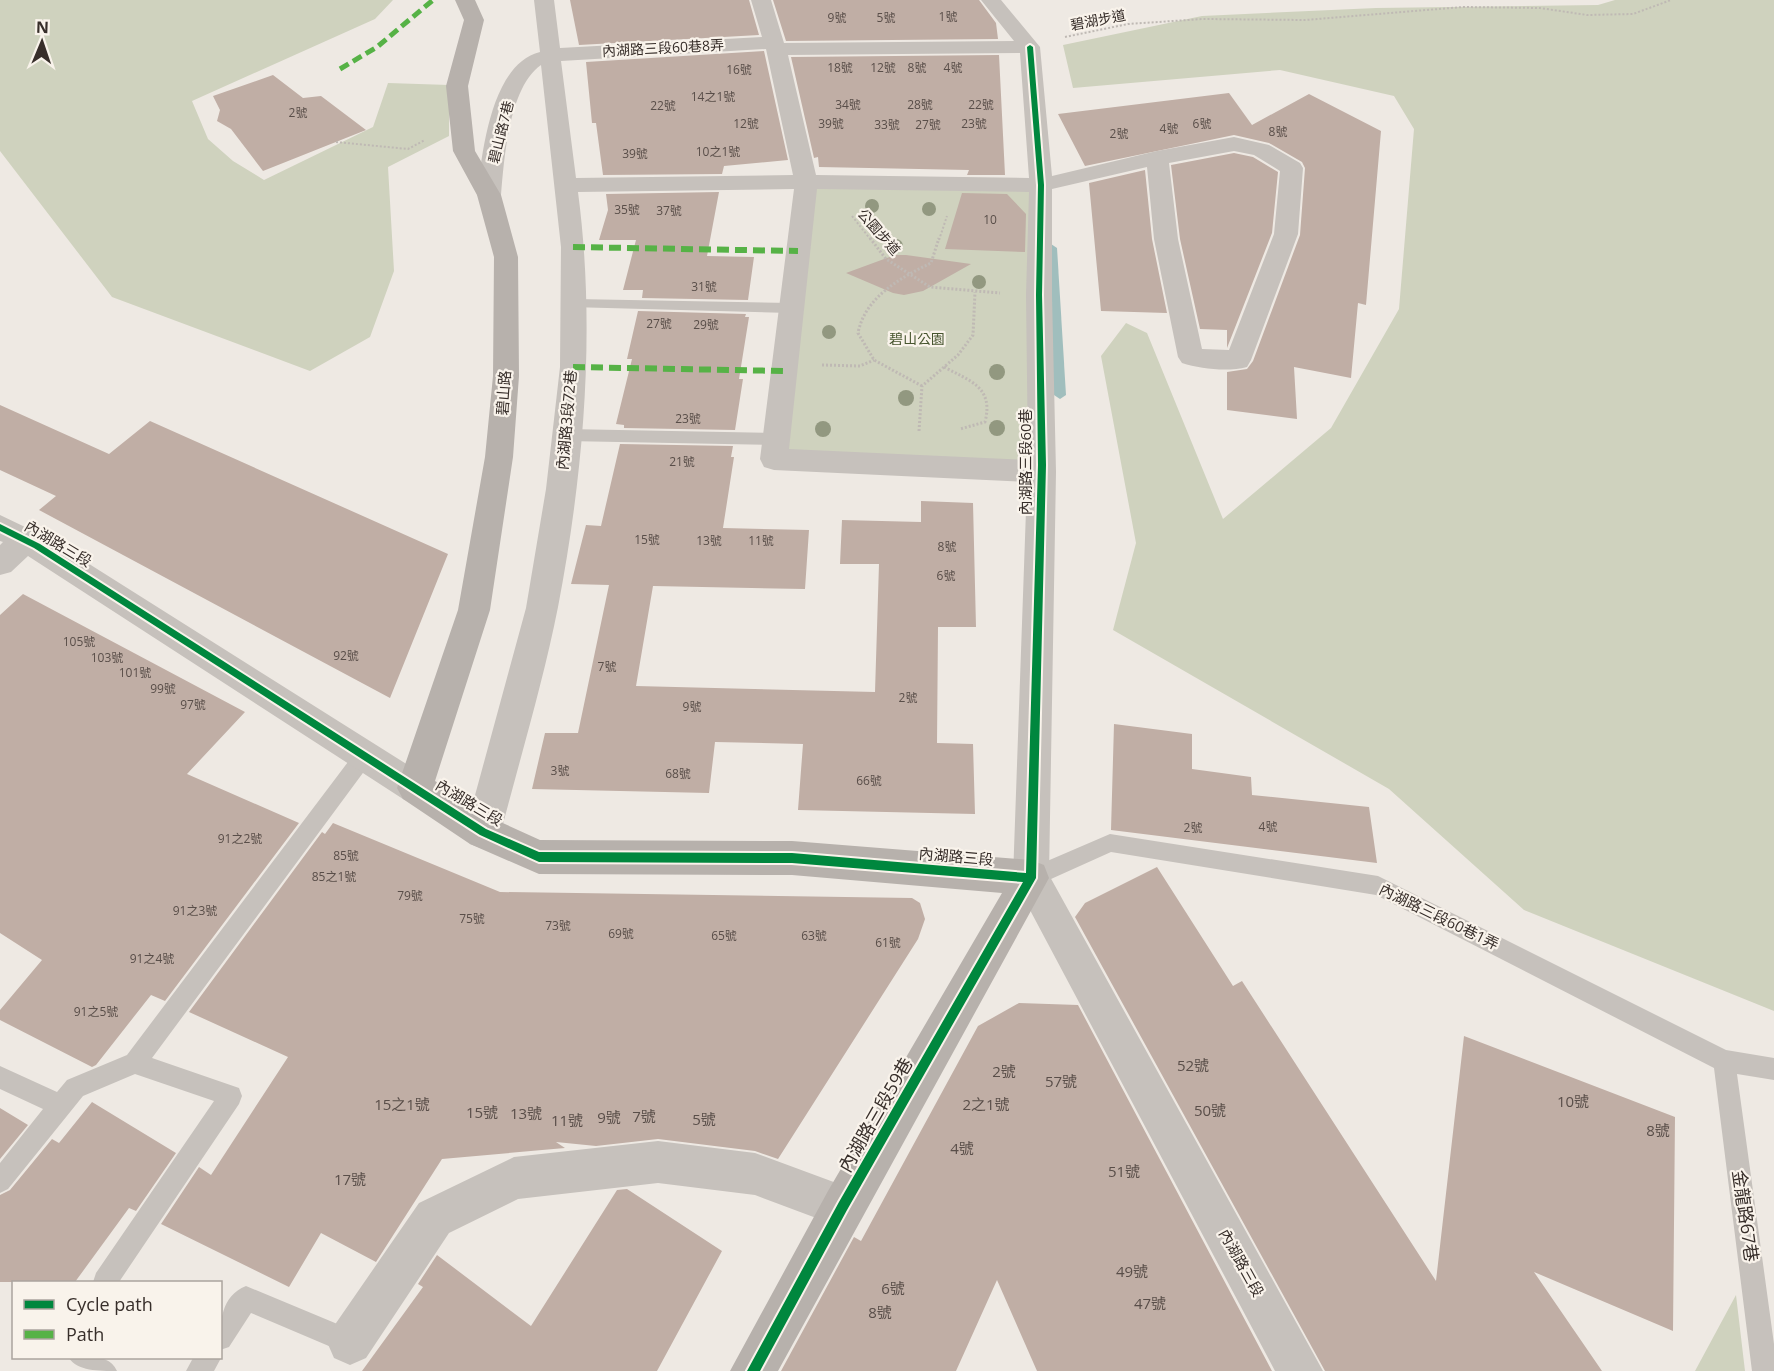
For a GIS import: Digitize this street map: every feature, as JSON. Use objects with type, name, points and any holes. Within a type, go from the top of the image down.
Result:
[{"type":"street","name":"碧山路","points":[[415,788],[474,610],[499,457],[506,376],[506,257],[489,195],[464,151],[457,86],[474,20],[465,0]]},
{"type":"street","name":"內湖路3段72巷","points":[[483,832],[542,608],[561,489],[566,435],[575,304],[573,248],[544,0]]},
{"type":"street","points":[[761,0],[775,46],[806,182],[774,459],[916,456],[1042,472]]},
{"type":"street","points":[[991,0],[1030,47]]},
{"type":"street","name":"內湖路三段60巷8弄","points":[[551,55],[775,46],[1030,47]]},
{"type":"street","name":"內湖路三段60巷","points":[[1030,47],[1041,185],[1039,295],[1042,472],[1031,878]]},
{"type":"street","name":"碧山路7巷","points":[[489,195],[492,160],[505,107],[517,79],[531,61],[551,55]]},
{"type":"street","points":[[566,185],[806,182],[1041,185],[1157,158],[1234,144],[1261,150],[1292,168],[1286,234],[1238,360],[1191,357],[1166,239],[1157,158]]},
{"type":"street","points":[[0,563],[13,534]]},
{"type":"street","name":"內湖路三段","points":[[13,534],[483,832],[539,857],[792,858],[1031,878],[1300,1371]]},
{"type":"street","name":"內湖路三段59巷","points":[[753,1371],[843,1206],[1031,878]]},
{"type":"street","points":[[350,1342],[434,1218],[514,1178],[658,1162],[755,1174],[843,1206]]},
{"type":"lane","points":[[575,304],[791,308]]},
{"type":"lane","points":[[566,435],[776,439]]},
{"type":"lane","points":[[0,1181],[75,1088],[135,1063],[364,756]]},
{"type":"lane","name":"內湖路三段60巷1弄","points":[[1031,878],[1110,843],[1378,886],[1724,1061],[1774,1069]]},
{"type":"lane","name":"金龍路67巷","points":[[1724,1061],[1766,1371]]},
{"type":"lane","points":[[106,1281],[231,1096],[135,1063]]},
{"type":"lane","points":[[0,1077],[61,1106]]},
{"type":"lane","points":[[222,1335],[246,1298],[350,1342]]},
{"type":"lane","points":[[84,1359],[104,1371]]},
{"type":"path","points":[[336,142],[408,149],[461,123]]},
{"type":"path","points":[[922,386],[874,360],[858,333],[862,315],[876,298],[906,274],[931,263],[949,212]]},
{"type":"path","points":[[916,456],[922,386],[944,367],[973,335],[975,292]]},
{"type":"path","points":[[785,361],[860,366],[874,360]]},
{"type":"path","points":[[916,456],[953,431],[985,422],[989,407],[979,385],[944,367]]},
{"type":"green space","points":[[0,0],[393,0],[375,19],[192,101],[208,139],[233,161],[264,180],[373,127],[388,83],[449,85],[449,136],[388,167],[394,271],[370,337],[310,371],[112,297],[0,151]]},
{"type":"green space","points":[[1615,0],[1774,0],[1774,1011],[1524,910],[1389,789],[1113,630],[1136,543],[1101,356],[1126,323],[1147,333],[1223,519],[1331,428],[1399,309],[1414,129],[1394,96],[1280,70],[1073,88],[1063,45],[1202,16],[1376,8],[1598,5]]},
{"type":"green space","name":"碧山公園","points":[[813,184],[1035,187],[1035,464],[788,451]]},
{"type":"green space","points":[[1736,1295],[1745,1371],[1695,1371]]},
{"type":"building","points":[[570,0],[749,0],[759,35],[579,45]]},
{"type":"building","points":[[773,0],[979,0],[996,23],[998,39],[786,41]]},
{"type":"building","points":[[764,51],[788,160],[724,166],[722,174],[603,175],[596,123],[592,123],[586,62]]},
{"type":"building","points":[[999,55],[1005,175],[967,175],[969,170],[819,167],[818,157],[814,158],[791,57]]},
{"type":"building","points":[[273,75],[303,98],[321,96],[366,130],[263,171],[231,129],[217,121],[220,110],[213,96]]},
{"type":"building","points":[[1229,93],[1252,125],[1309,94],[1381,131],[1366,305],[1358,303],[1351,378],[1294,367],[1297,419],[1227,410],[1227,372],[1247,369],[1253,361],[1300,235],[1305,168],[1302,162],[1269,143],[1234,135],[1085,166],[1058,114]]},
{"type":"building","points":[[1234,153],[1253,157],[1278,172],[1272,233],[1227,348],[1227,330],[1200,329],[1180,239],[1171,165]]},
{"type":"building","points":[[1145,170],[1152,239],[1167,313],[1101,311],[1089,183]]},
{"type":"building","points":[[719,192],[707,256],[754,257],[748,300],[642,298],[643,290],[623,290],[636,240],[599,240],[608,210],[606,194]]},
{"type":"building","points":[[962,193],[1007,194],[1026,214],[1025,252],[945,249]]},
{"type":"building","points":[[895,255],[971,264],[923,291],[904,295],[893,293],[846,273]]},
{"type":"building","points":[[638,311],[746,314],[745,317],[749,317],[739,379],[743,379],[735,430],[624,428],[624,425],[616,424],[632,359],[627,359]]},
{"type":"building","points":[[0,405],[109,454],[150,421],[448,554],[390,698],[39,510],[56,496],[0,470]]},
{"type":"building","points":[[620,444],[733,446],[731,457],[734,457],[723,528],[809,530],[805,589],[653,586],[636,686],[875,692],[879,564],[840,564],[842,520],[921,522],[921,501],[973,503],[976,627],[938,627],[937,743],[973,744],[975,814],[798,810],[803,744],[715,742],[709,793],[532,789],[545,733],[578,733],[609,585],[571,584],[586,525],[601,526]]},
{"type":"building","points":[[23,594],[245,712],[187,774],[299,823],[165,1001],[151,995],[96,1065],[92,1067],[0,1020],[0,1010],[42,960],[0,933],[0,615]]},
{"type":"building","points":[[1114,724],[1192,734],[1192,769],[1251,777],[1252,795],[1369,807],[1377,863],[1111,830]]},
{"type":"building","points":[[333,823],[500,892],[912,898],[920,903],[925,919],[918,939],[778,1159],[755,1151],[658,1139],[596,1146],[556,1142],[565,1148],[442,1159],[376,1262],[321,1233],[289,1287],[161,1224],[199,1167],[211,1175],[288,1057],[189,1012],[322,832],[325,834]]},
{"type":"building","points":[[1157,867],[1233,986],[1242,981],[1436,1281],[1464,1036],[1675,1117],[1673,1331],[1534,1272],[1602,1371],[1325,1371],[1075,917],[1085,903]]},
{"type":"building","points":[[1019,1003],[1078,1005],[1272,1371],[1037,1371],[997,1280],[956,1371],[781,1371],[854,1237],[861,1241],[978,1026]]},
{"type":"building","points":[[92,1102],[176,1153],[136,1211],[129,1208],[76,1281],[0,1282],[0,1195],[10,1190],[52,1139],[59,1143]]},
{"type":"building","points":[[0,1108],[28,1125],[0,1159]]},
{"type":"building","points":[[627,1189],[722,1251],[657,1371],[362,1371],[423,1287],[418,1284],[437,1255],[531,1326],[617,1190]]},
{"type":"waterway","points":[[1051,248],[1060,395]]},
{"type":"marked path","points":[[340,69],[377,47],[433,0]]},
{"type":"marked path","points":[[573,247],[798,251]]},
{"type":"marked path","points":[[573,367],[784,371]]},
{"type":"cycle path","points":[[753,1371],[843,1206],[1031,878],[1042,465],[1039,295],[1041,185],[1030,47]]},
{"type":"cycle path","points":[[0,527],[37,546],[483,832],[539,857],[792,858],[1031,878]]}]
